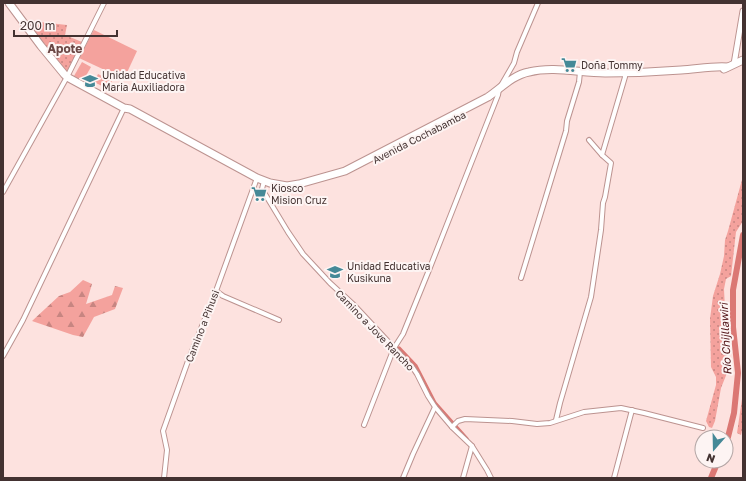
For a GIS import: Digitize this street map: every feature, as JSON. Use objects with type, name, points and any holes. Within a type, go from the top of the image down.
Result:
[{"type":"main road","name":"Avenida Cochabamba","points":[[10,3],[41,46],[67,77],[124,108],[127,113],[157,126],[260,181],[283,186],[299,184],[345,171],[499,92],[511,79],[528,72],[550,69],[580,74],[605,73],[625,75],[727,67],[743,60]]},
{"type":"street","points":[[3,192],[67,77],[104,3]]},
{"type":"street","points":[[364,426],[394,348],[403,334],[430,270],[499,92],[514,63],[517,52],[538,3]]},
{"type":"street","points":[[734,64],[743,11]]},
{"type":"street","points":[[522,278],[566,131],[580,74]]},
{"type":"street","points":[[602,155],[625,75]]},
{"type":"street","points":[[3,356],[24,320],[124,108]]},
{"type":"street","points":[[556,420],[591,297],[601,230],[603,203],[611,163],[588,140]]},
{"type":"street","name":"Camino a Pihusi","points":[[164,478],[167,450],[164,431],[188,361],[260,181]]},
{"type":"street","name":"Camino a Jove Rancho","points":[[260,181],[262,189],[303,254],[330,283],[355,306],[413,368],[428,396],[452,427],[472,446],[488,470],[491,478]]},
{"type":"street","points":[[216,291],[223,296],[279,320]]},
{"type":"street","points":[[403,478],[436,407]]},
{"type":"street","points":[[452,427],[458,421],[464,419],[512,421],[537,424],[550,422],[584,412],[621,408],[703,428]]},
{"type":"street","points":[[614,478],[632,410]]},
{"type":"street","points":[[463,478],[472,446]]},
{"type":"green space","points":[[40,22],[67,25],[65,35],[82,42],[66,74],[34,33]]},
{"type":"green space","points":[[94,30],[137,51],[124,79],[79,58]]},
{"type":"green space","points":[[82,62],[91,67],[83,81],[74,76]]},
{"type":"green space","points":[[98,74],[112,81],[108,89],[94,82]]},
{"type":"green space","points":[[743,176],[743,221],[736,232],[731,276],[726,279],[724,289],[727,373],[721,388],[715,421],[712,428],[709,427],[706,421],[716,385],[716,377],[711,367],[710,319],[713,296],[724,256],[725,240]]},
{"type":"green space","points":[[83,280],[92,284],[86,304],[112,295],[115,286],[123,288],[115,309],[94,317],[83,337],[32,321],[59,296],[70,292]]},
{"type":"green space","points":[[743,303],[743,392],[742,308]]},
{"type":"green space","points":[[743,392],[743,426],[741,435],[737,433]]},
{"type":"waterway","name":"Río Chijllawiri","points":[[730,429],[734,413],[738,373],[733,327],[733,290],[743,235]]},
{"type":"waterway","points":[[399,348],[416,366],[435,403],[467,439]]},
{"type":"waterway","name":"Río Chijllawiri","points":[[711,478],[715,469]]},
{"type":"place","name":"Doña Tommy","points":[[569,65]]},
{"type":"place","name":"Unidad Educativa Maria Auxiliadora","points":[[90,81]]},
{"type":"place","name":"Kiosco Mision Cruz","points":[[259,194]]},
{"type":"place","name":"Unidad Educativa Kusikuna","points":[[335,272]]},
{"type":"district","name":"Apote","points":[[65,48]]}]
